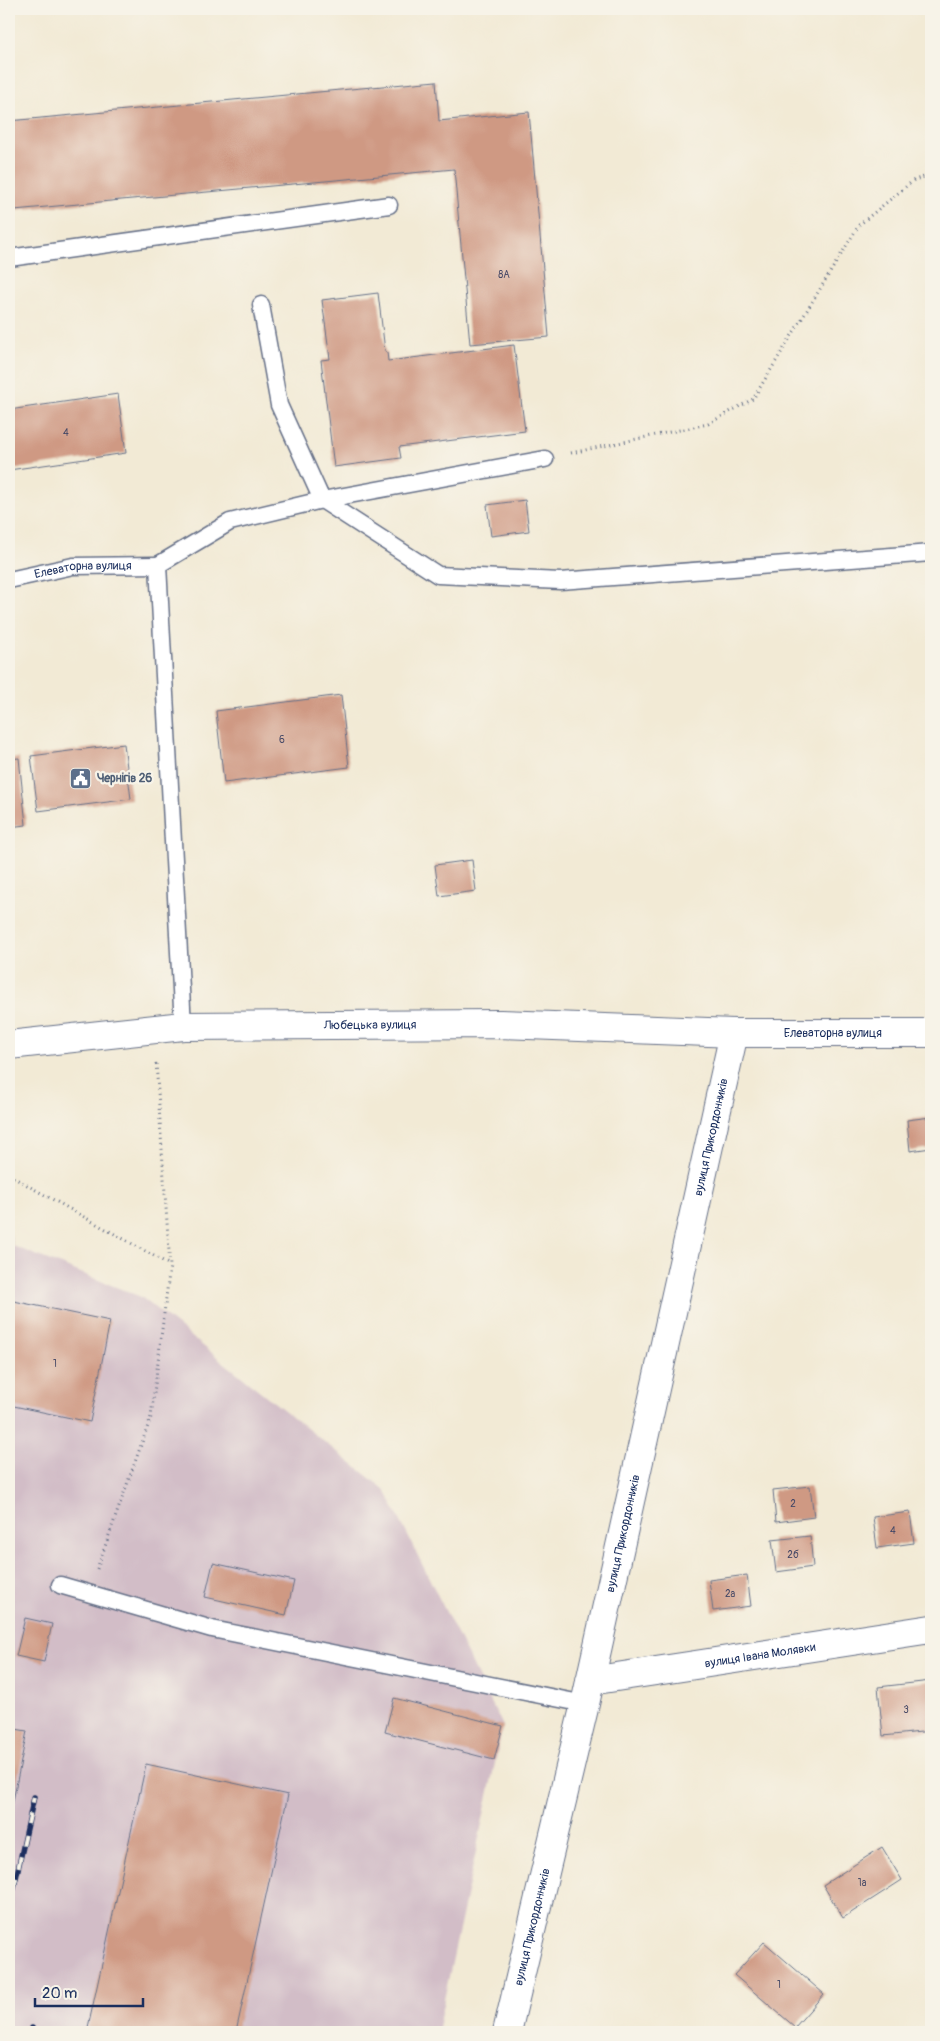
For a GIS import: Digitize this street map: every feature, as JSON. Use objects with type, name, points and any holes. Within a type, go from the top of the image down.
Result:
[{"type":"street","name":"Любецька вулиця","points":[[9,1045],[183,1026],[500,1024],[734,1033]]},
{"type":"street","name":"Елеваторна вулиця","points":[[734,1033],[931,1033]]},
{"type":"street","name":"вулиця Прикордонників","points":[[507,2032],[588,1692],[734,1033]]},
{"type":"street","name":"вулиця Івана Молявки","points":[[588,1692],[931,1629]]},
{"type":"lane","points":[[9,258],[388,205]]},
{"type":"lane","points":[[261,305],[279,405],[322,500],[438,575],[560,580],[931,553]]},
{"type":"lane","points":[[183,1026],[158,565],[230,522],[322,500],[545,459]]},
{"type":"lane","name":"Елеваторна вулиця","points":[[9,580],[73,566],[158,565]]},
{"type":"lane","points":[[60,1585],[212,1629],[588,1692]]},
{"type":"path","points":[[545,459],[708,424],[753,399],[859,225],[914,180],[931,175]]},
{"type":"path","points":[[88,1594],[151,1417],[170,1266],[154,1029]]},
{"type":"path","points":[[9,1175],[170,1266]]},
{"type":"shaded area","points":[[9,1228],[13,1246],[141,1297],[385,1490],[503,1726],[437,2032],[9,2032]]},
{"type":"building","points":[[436,81],[439,121],[529,112],[549,337],[470,344],[454,169],[14,210],[9,156],[9,121]]},
{"type":"building","points":[[378,293],[385,351],[387,352],[388,361],[514,345],[525,431],[399,447],[401,458],[334,467],[321,360],[330,359],[322,300]]},
{"type":"building","points":[[118,394],[126,453],[9,470],[9,410]]},
{"type":"building","points":[[525,500],[529,531],[491,536],[487,505]]},
{"type":"building","points":[[341,695],[349,767],[224,783],[216,711]]},
{"type":"building","name":"Чернігів 26","points":[[124,744],[131,799],[38,811],[31,756]]},
{"type":"building","points":[[19,758],[26,825],[9,827],[9,759]]},
{"type":"building","points":[[472,860],[476,891],[439,896],[435,865]]},
{"type":"building","points":[[931,1117],[931,1148],[910,1151],[907,1120]]},
{"type":"building","points":[[9,1300],[110,1321],[90,1422],[9,1405]]},
{"type":"building","points":[[810,1486],[814,1517],[776,1522],[773,1490]]},
{"type":"building","points":[[910,1512],[914,1543],[877,1548],[873,1517]]},
{"type":"building","points":[[810,1536],[813,1567],[776,1572],[772,1540]]},
{"type":"building","points":[[213,1563],[294,1581],[286,1615],[205,1597]]},
{"type":"building","points":[[747,1575],[751,1606],[713,1611],[709,1580]]},
{"type":"building","points":[[25,1618],[52,1624],[44,1662],[16,1656]]},
{"type":"building","points":[[931,1681],[931,1731],[883,1736],[878,1687]]},
{"type":"building","points":[[394,1698],[503,1726],[494,1760],[385,1732]]},
{"type":"building","points":[[9,1728],[27,1731],[10,1816],[9,1816]]},
{"type":"building","points":[[146,1764],[288,1795],[236,2032],[87,2032]]},
{"type":"building","points":[[882,1847],[902,1880],[843,1918],[823,1885]]},
{"type":"building","points":[[764,1942],[824,1994],[795,2027],[734,1975]]},
{"type":"railway","points":[[9,1910],[34,1797]]},
{"type":"place","name":"Чернігів 26","points":[[81,778]]}]
